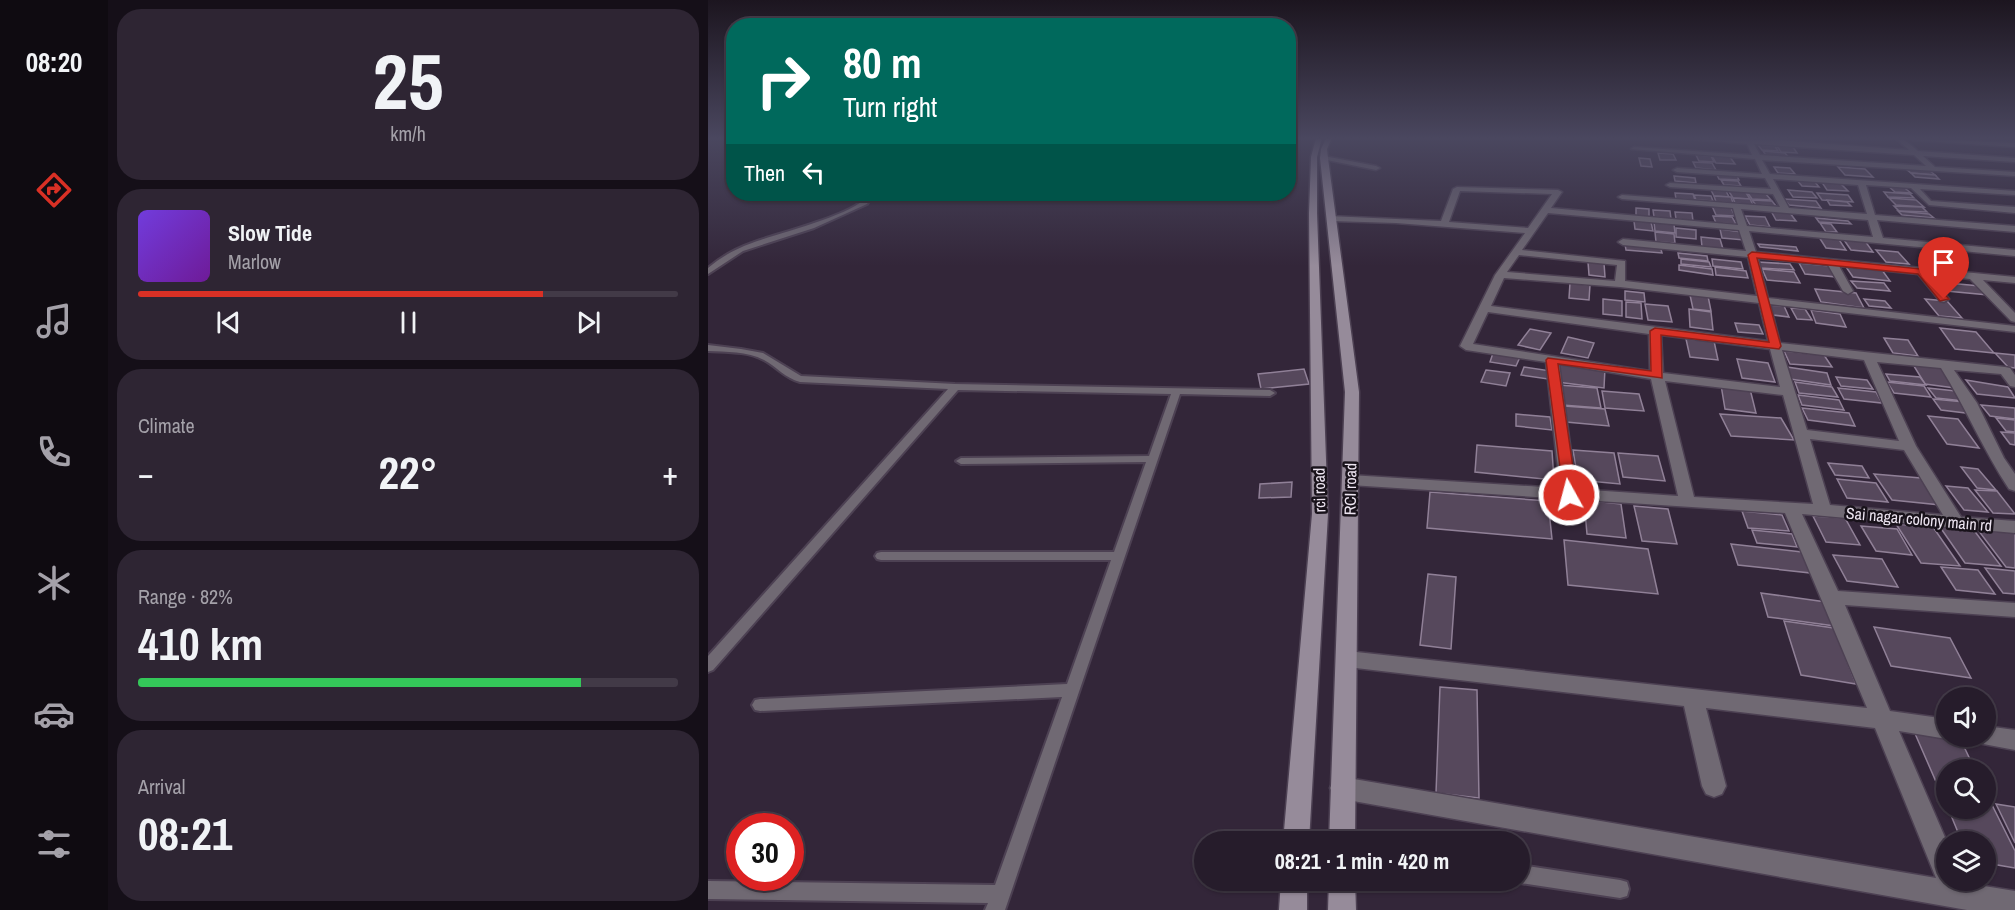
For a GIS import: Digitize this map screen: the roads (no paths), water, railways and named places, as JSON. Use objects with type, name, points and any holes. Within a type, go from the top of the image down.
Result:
[{"type":"main road","name":"rci road","points":[[1297,831],[1320,514],[1313,239],[1314,180]]},
{"type":"main road","name":"RCI road","points":[[1327,180],[1352,392],[1342,831]]},
{"type":"main road","points":[[1313,239],[1335,238]]},
{"type":"main road","points":[[1293,910],[1294,891]]},
{"type":"main road","points":[[1342,891],[1342,910]]},
{"type":"street","points":[[1768,180],[1786,210]]},
{"type":"street","points":[[1831,180],[2015,193]]},
{"type":"street","points":[[1861,183],[1879,242]]},
{"type":"street","points":[[1670,185],[1775,192]]},
{"type":"street","points":[[1913,186],[1946,224]]},
{"type":"street","points":[[1444,224],[1458,189],[1558,192],[1500,275],[1466,346],[1658,376],[1788,392]]},
{"type":"street","points":[[1620,284],[1625,218],[1624,197],[2015,230]]},
{"type":"street","points":[[1929,203],[2015,210]]},
{"type":"street","points":[[1736,206],[1752,255],[1775,346],[1823,510]]},
{"type":"street","points":[[1546,210],[2015,253]]},
{"type":"street","points":[[1332,218],[1532,231]]},
{"type":"street","points":[[1623,242],[2015,280]]},
{"type":"street","points":[[1518,252],[1622,263]]},
{"type":"street","points":[[1832,263],[1848,291]]},
{"type":"street","points":[[1921,272],[1944,299]]},
{"type":"street","points":[[1500,275],[1620,284],[2015,329]]},
{"type":"street","points":[[1973,276],[2015,319]]},
{"type":"street","points":[[1483,308],[1775,346],[2010,372],[2015,383]]},
{"type":"street","points":[[1655,331],[1658,376],[1688,501]]},
{"type":"street","points":[[1869,357],[1909,446],[1956,522]]},
{"type":"street","points":[[1552,360],[1569,495]]},
{"type":"street","points":[[1945,365],[1970,403],[1996,458],[2015,486]]},
{"type":"street","points":[[1800,434],[1909,446]]},
{"type":"street","name":"Sai nagar colony main rd","points":[[1350,480],[1823,510],[2015,527]]},
{"type":"street","points":[[1791,508],[1936,847]]},
{"type":"street","points":[[1831,597],[2015,610]]},
{"type":"street","points":[[1347,659],[1883,719],[1936,727]]},
{"type":"street","points":[[1693,698],[1714,786]]},
{"type":"street","points":[[1996,737],[2015,740]]},
{"type":"street","points":[[1342,788],[1936,881]]},
{"type":"street","points":[[1974,891],[2015,905]]},
{"type":"lane","points":[[708,272],[721,259],[736,250],[806,228],[866,201]]},
{"type":"lane","points":[[708,348],[760,355],[771,360],[790,376],[800,379],[955,387],[1270,393]]},
{"type":"lane","points":[[708,666],[955,387]]},
{"type":"lane","points":[[708,890],[998,902],[1177,390]]},
{"type":"lane","points":[[961,461],[1153,459]]},
{"type":"lane","points":[[881,556],[1119,556]]},
{"type":"lane","points":[[759,705],[1072,690]]},
{"type":"lane","points":[[1530,876],[1620,889]]}]
